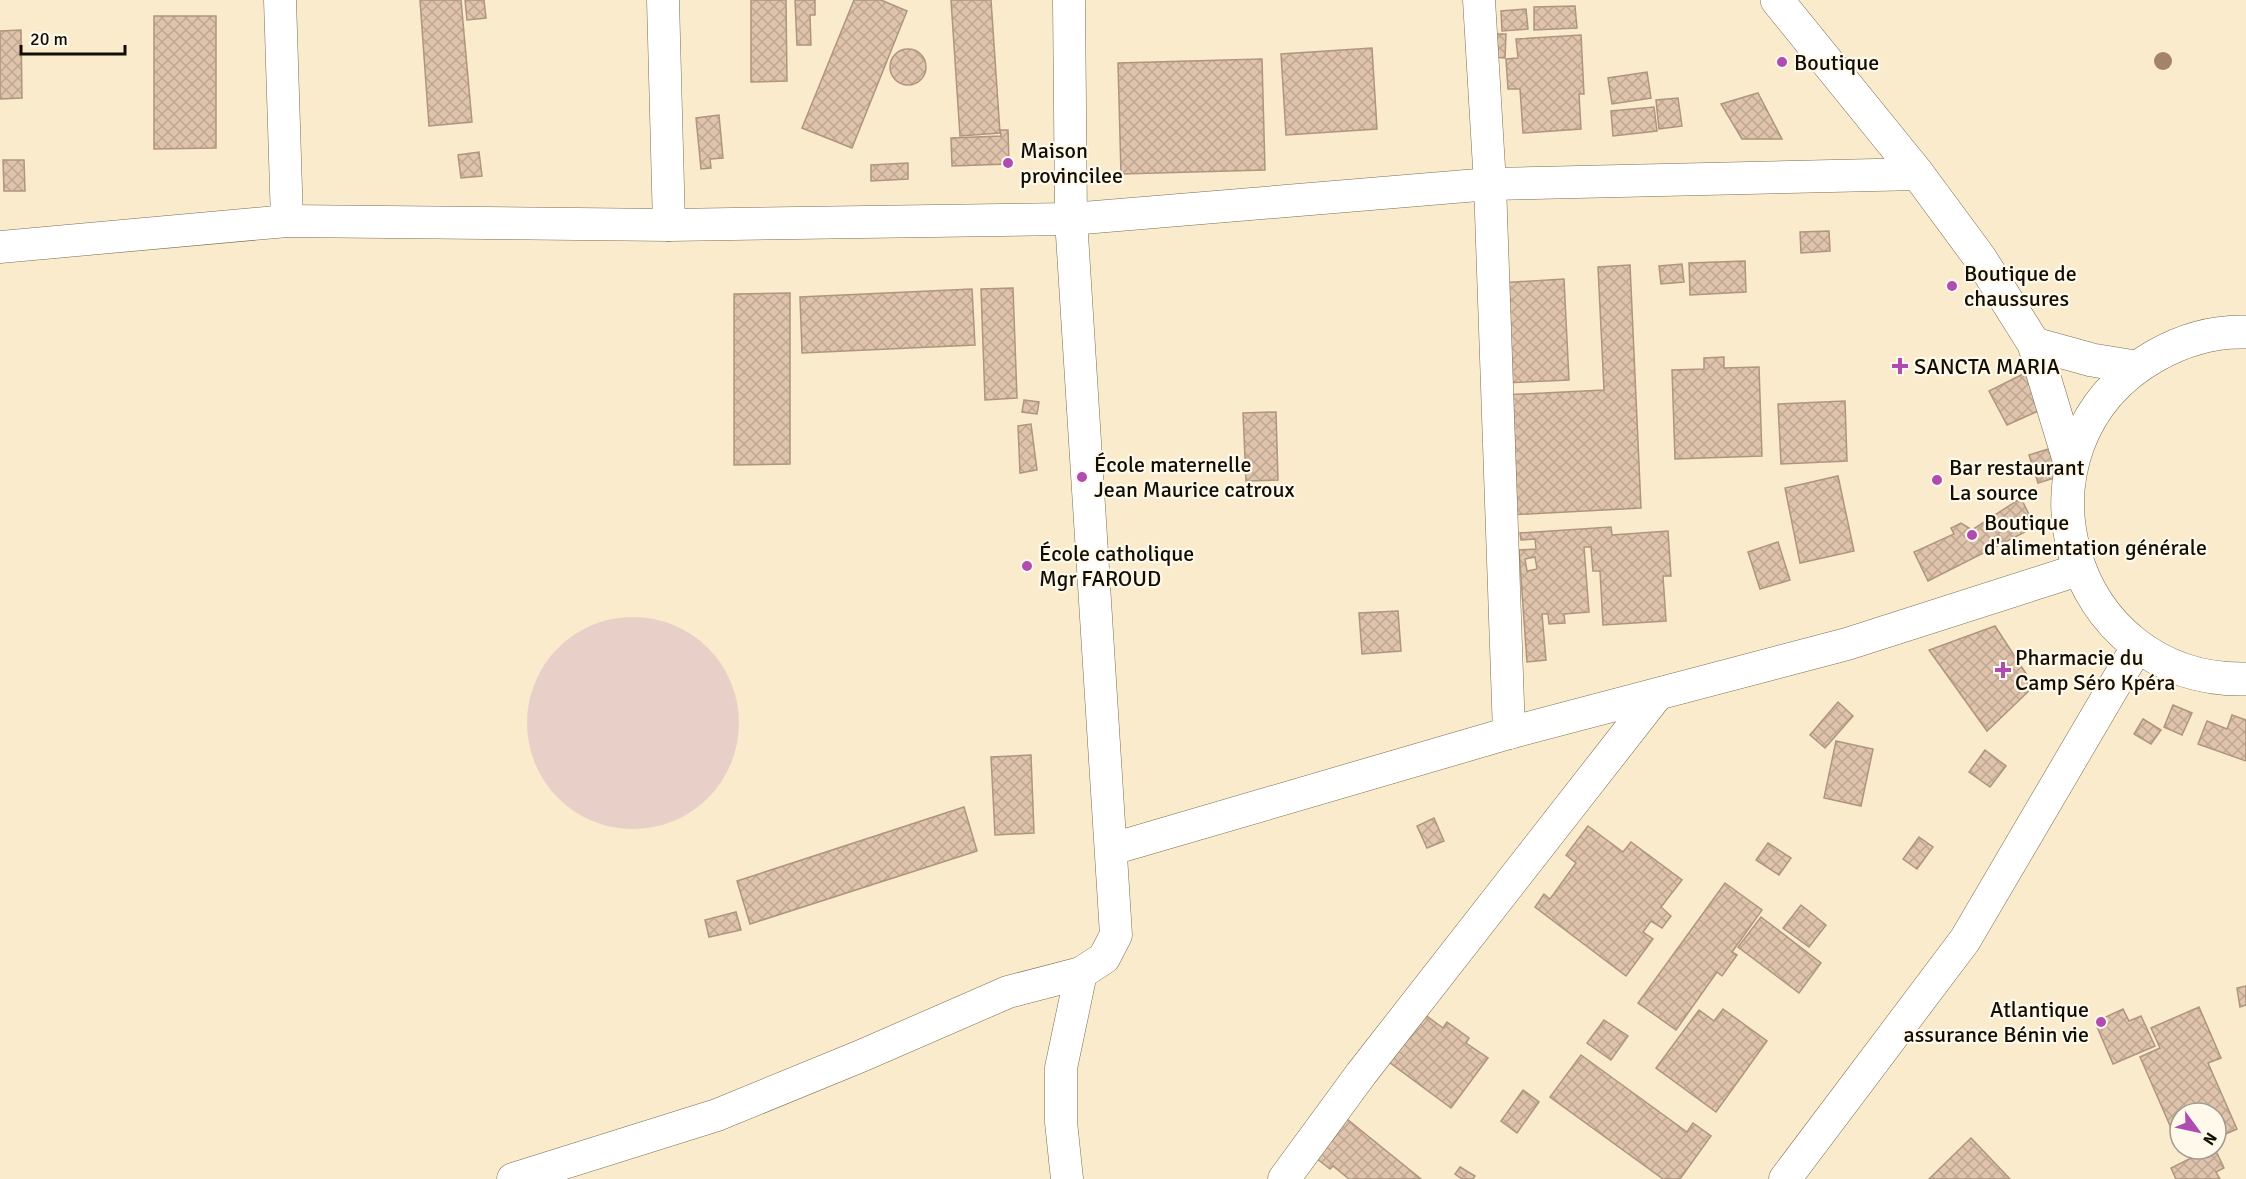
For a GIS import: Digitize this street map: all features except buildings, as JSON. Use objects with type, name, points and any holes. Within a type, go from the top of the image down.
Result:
[{"type":"street","points":[[280,0],[287,220]]},
{"type":"street","points":[[663,0],[669,225]]},
{"type":"street","points":[[513,1179],[717,1115],[1008,992],[1081,973],[1104,958],[1116,935],[1071,219],[1069,0]]},
{"type":"street","points":[[1479,0],[1490,184],[1509,733]]},
{"type":"street","points":[[1777,0],[1918,174],[1980,258],[2034,344],[2071,466]]},
{"type":"street","points":[[0,247],[287,220],[669,225],[1071,219],[1490,184],[1918,174]]},
{"type":"street","points":[[2246,332],[2225,331],[2178,343],[2135,367],[2113,387],[2095,411],[2081,438],[2071,466],[2067,519],[2078,570],[2102,613],[2137,647],[2177,669],[2221,680],[2246,680]]},
{"type":"street","points":[[2034,344],[2092,360],[2135,367]]},
{"type":"street","points":[[1112,849],[1509,733],[1847,644],[2078,570]]},
{"type":"street","points":[[1786,1179],[1965,940],[2137,647]]},
{"type":"street","points":[[1284,1179],[1361,1074],[1657,695]]},
{"type":"street","points":[[1067,1179],[1061,1122],[1061,1068],[1081,973]]},
{"type":"shaded area","points":[[633,617],[654,619],[674,625],[692,635],[708,648],[721,664],[731,682],[737,702],[739,723],[737,744],[731,764],[721,782],[708,798],[692,811],[674,821],[654,827],[633,829],[612,827],[592,821],[574,811],[558,798],[545,782],[535,764],[529,744],[527,723],[529,702],[535,682],[545,664],[558,648],[574,635],[592,625],[612,619]]},
{"type":"place","name":"Boutique","points":[[1782,62]]},
{"type":"place","name":"Maison provincilee","points":[[1008,163]]},
{"type":"place","name":"Boutique de chaussures","points":[[1952,286]]},
{"type":"place","name":"SANCTA MARIA","points":[[1900,366]]},
{"type":"place","name":"École maternelle Jean Maurice catroux","points":[[1082,477]]},
{"type":"place","name":"Bar restaurant La source","points":[[1937,480]]},
{"type":"place","name":"Boutique d'alimentation générale","points":[[1972,535]]},
{"type":"place","name":"École catholique Mgr FAROUD","points":[[1027,566]]},
{"type":"place","name":"Pharmacie du Camp Séro Kpéra","points":[[2003,670]]},
{"type":"place","name":"Atlantique assurance Bénin vie","points":[[2101,1022]]}]
